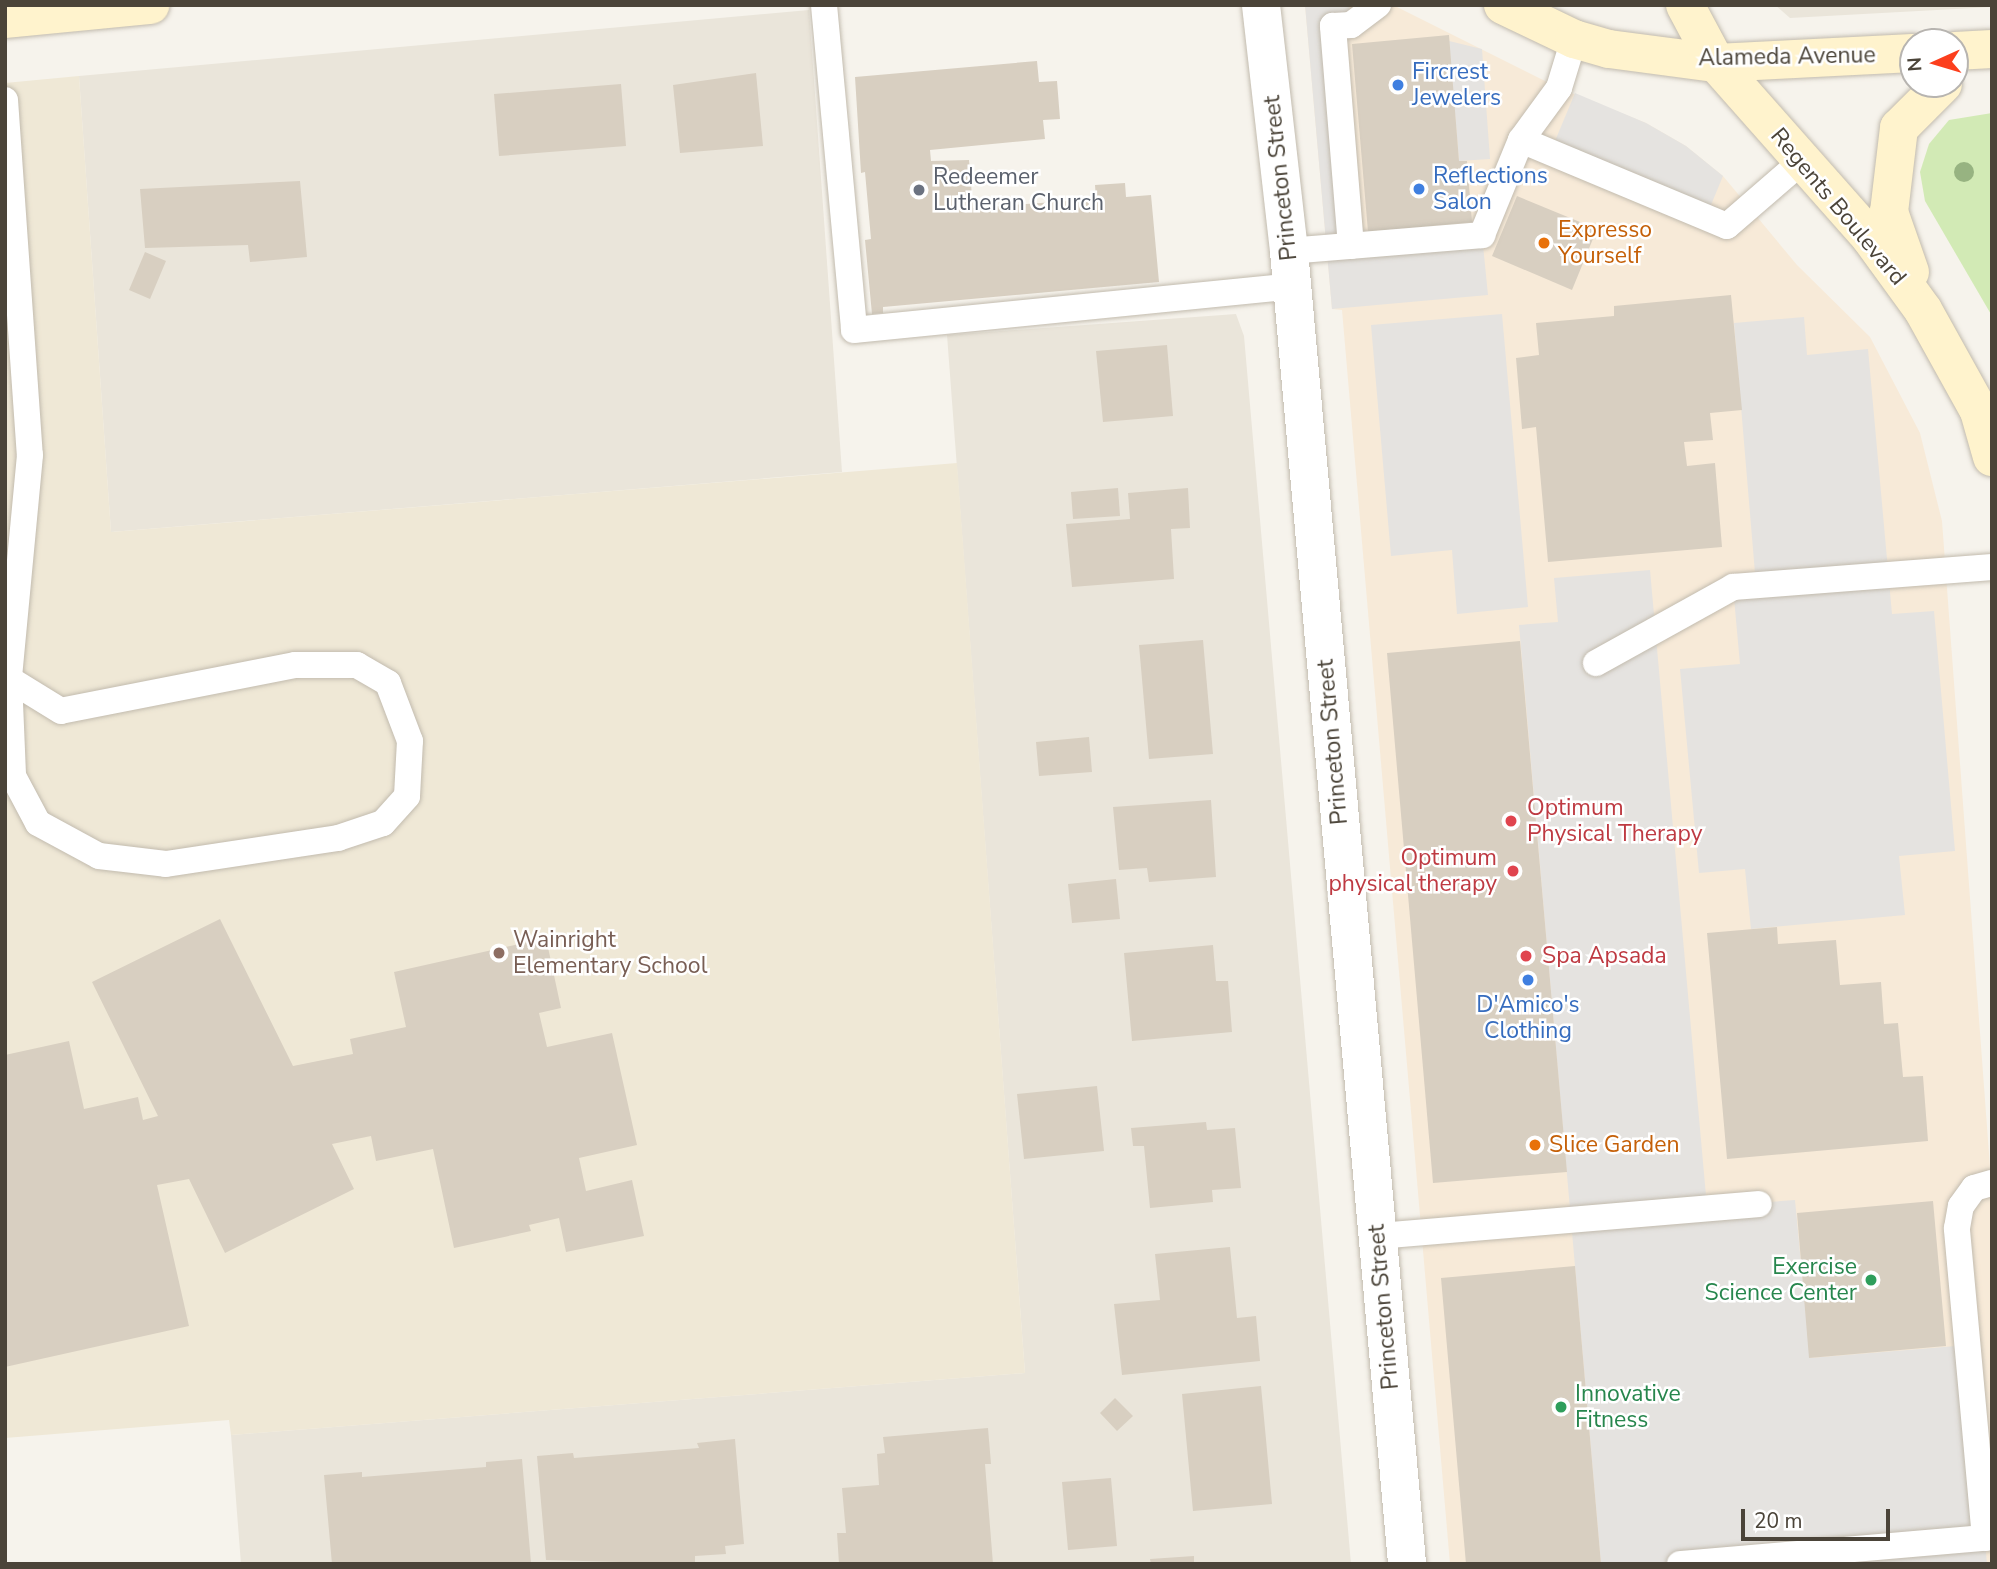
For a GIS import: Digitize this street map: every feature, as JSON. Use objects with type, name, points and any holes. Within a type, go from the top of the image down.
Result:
[{"type":"main road","points":[[5,19],[150,5]]},
{"type":"main road","name":"Alameda Avenue","points":[[1503,5],[1574,39],[1609,49],[1716,63],[1899,54]]},
{"type":"main road","name":"Regents Boulevard","points":[[1685,5],[1716,63],[1870,237],[1923,310],[1979,411],[1992,457]]},
{"type":"main road","points":[[1923,310],[1889,212],[1899,128],[1929,98]]},
{"type":"street","name":"Princeton Street","points":[[1261,5],[1291,269],[1408,1564]]},
{"type":"lane","points":[[824,5],[854,330],[1291,269],[1351,246],[1482,235],[1521,140],[1559,88],[1574,39]]},
{"type":"lane","points":[[1351,246],[1333,26],[1351,25],[1378,5]]},
{"type":"lane","points":[[5,100],[30,455],[9,679],[13,776],[38,823],[99,856],[166,864],[338,838],[383,823],[407,796],[410,741],[388,682],[357,665],[295,666],[61,711],[9,679]]},
{"type":"lane","points":[[1521,140],[1727,226],[1801,162]]},
{"type":"lane","points":[[1596,663],[1733,587],[1992,566]]},
{"type":"lane","points":[[1680,1564],[1988,1538],[1957,1228],[1961,1206],[1974,1188],[1992,1183]]},
{"type":"lane","points":[[1378,1236],[1759,1204]]},
{"type":"shaded area","points":[[1305,5],[1393,5],[1559,88],[1646,123],[1686,146],[1723,176],[1797,265],[1870,337],[1920,433],[1942,521],[1992,1194],[1992,1564],[1450,1564],[1342,310],[1332,309]]},
{"type":"shaded area","points":[[1305,5],[1349,5],[1351,25],[1333,26],[1351,246],[1482,235],[1488,295],[1332,309]]},
{"type":"shaded area","points":[[1775,5],[1992,5],[1992,7],[1790,18]]},
{"type":"shaded area","points":[[809,10],[842,472],[111,532],[79,76]]},
{"type":"shaded area","points":[[1449,41],[1482,49],[1490,159],[1459,161]]},
{"type":"shaded area","name":"Wainright Elementary School","points":[[79,76],[111,532],[957,463],[1025,1373],[231,1435],[229,1420],[5,1438],[5,83]]},
{"type":"shaded area","points":[[1575,93],[1646,123],[1686,146],[1723,176],[1706,217],[1550,153]]},
{"type":"shaded area","points":[[1236,314],[1244,336],[1351,1564],[241,1564],[231,1435],[1025,1373],[947,335]]},
{"type":"shaded area","points":[[1502,314],[1528,607],[1457,614],[1452,550],[1391,556],[1371,325]]},
{"type":"shaded area","points":[[1804,317],[1807,355],[1868,349],[1892,614],[1934,611],[1955,851],[1899,856],[1905,915],[1751,929],[1745,869],[1699,873],[1680,669],[1740,664],[1733,587],[1756,585],[1734,323]]},
{"type":"shaded area","points":[[1650,570],[1707,1207],[1795,1200],[1810,1358],[1968,1345],[1987,1564],[1601,1564],[1519,625],[1558,622],[1554,578]]},
{"type":"green space","points":[[1992,113],[1992,316],[1925,201],[1920,172],[1929,144],[1949,120]]},
{"type":"building","points":[[1449,35],[1459,161],[1467,161],[1472,222],[1368,232],[1352,44]]},
{"type":"building","name":"Redeemer Lutheran Church","points":[[1037,61],[1039,82],[1057,81],[1060,119],[1043,120],[1045,139],[930,150],[931,161],[969,160],[973,208],[1096,199],[1095,185],[1125,183],[1126,197],[1151,195],[1159,282],[883,307],[883,313],[872,314],[865,240],[871,239],[865,172],[861,173],[855,77]]},
{"type":"building","points":[[756,73],[763,146],[680,153],[673,85]]},
{"type":"building","points":[[621,84],[626,146],[499,156],[494,94]]},
{"type":"building","points":[[300,181],[307,257],[250,262],[248,245],[145,248],[140,189]]},
{"type":"building","name":"Expresso Yourself","points":[[1517,196],[1597,229],[1572,290],[1492,256]]},
{"type":"building","points":[[145,252],[166,261],[150,299],[129,290]]},
{"type":"building","points":[[1731,295],[1742,410],[1710,413],[1713,440],[1684,442],[1687,466],[1715,463],[1722,547],[1548,562],[1536,427],[1522,429],[1516,358],[1539,355],[1536,323],[1614,316],[1614,306]]},
{"type":"building","points":[[1167,345],[1173,416],[1103,422],[1096,351]]},
{"type":"building","points":[[1118,488],[1120,516],[1073,519],[1071,492]]},
{"type":"building","points":[[1188,488],[1190,528],[1171,529],[1174,579],[1072,587],[1066,524],[1130,519],[1128,493]]},
{"type":"building","points":[[1203,640],[1213,754],[1149,759],[1139,645]]},
{"type":"building","points":[[1520,641],[1567,1172],[1433,1183],[1387,653]]},
{"type":"building","points":[[1089,737],[1092,772],[1039,776],[1036,742]]},
{"type":"building","points":[[1211,800],[1216,877],[1149,882],[1147,868],[1119,870],[1113,807]]},
{"type":"building","points":[[1116,879],[1120,919],[1072,923],[1068,884]]},
{"type":"building","points":[[220,919],[293,1066],[353,1054],[350,1039],[406,1027],[394,972],[546,938],[561,1008],[539,1013],[547,1047],[612,1033],[637,1145],[579,1158],[586,1191],[632,1180],[644,1236],[566,1252],[559,1218],[529,1225],[531,1231],[454,1248],[433,1149],[376,1161],[371,1136],[332,1144],[354,1189],[225,1253],[189,1179],[157,1185],[189,1326],[5,1367],[5,1055],[69,1041],[84,1109],[138,1097],[143,1120],[158,1116],[92,982]]},
{"type":"building","points":[[1777,927],[1778,944],[1836,940],[1840,985],[1881,982],[1884,1024],[1898,1023],[1903,1077],[1923,1076],[1928,1141],[1727,1159],[1707,933]]},
{"type":"building","points":[[1213,945],[1216,981],[1228,981],[1232,1032],[1132,1041],[1124,953]]},
{"type":"building","points":[[1097,1086],[1104,1151],[1024,1159],[1017,1094]]},
{"type":"building","points":[[1206,1122],[1207,1130],[1235,1128],[1241,1188],[1212,1190],[1213,1202],[1150,1208],[1144,1146],[1133,1146],[1131,1128]]},
{"type":"building","name":"Exercise Science Center","points":[[1933,1201],[1946,1346],[1809,1358],[1797,1213]]},
{"type":"building","points":[[1230,1247],[1237,1318],[1256,1316],[1260,1361],[1122,1375],[1114,1304],[1160,1300],[1155,1254]]},
{"type":"building","points":[[1575,1266],[1601,1564],[1466,1564],[1441,1278]]},
{"type":"building","points":[[1261,1386],[1272,1504],[1193,1511],[1182,1394]]},
{"type":"building","points":[[1115,1398],[1133,1416],[1117,1431],[1100,1413]]},
{"type":"building","points":[[988,1428],[991,1464],[985,1464],[993,1564],[839,1564],[837,1533],[846,1533],[842,1488],[879,1485],[877,1454],[885,1453],[883,1437]]},
{"type":"building","points":[[735,1439],[744,1544],[725,1546],[726,1554],[695,1556],[695,1564],[546,1560],[537,1456],[573,1453],[574,1458],[699,1448],[697,1443]]},
{"type":"building","points":[[522,1459],[531,1563],[332,1564],[324,1475],[362,1472],[362,1477],[486,1467],[486,1462]]},
{"type":"building","points":[[1111,1478],[1117,1546],[1068,1550],[1062,1482]]},
{"type":"building","points":[[1194,1556],[1194,1564],[1151,1564],[1150,1559]]},
{"type":"place","name":"Fircrest Jewelers","points":[[1398,85]]},
{"type":"place","name":"Reflections Salon","points":[[1419,189]]},
{"type":"place","name":"Redeemer Lutheran Church","points":[[919,190]]},
{"type":"place","name":"Expresso Yourself","points":[[1544,243]]},
{"type":"place","name":"Optimum Physical Therapy","points":[[1511,821]]},
{"type":"place","name":"Optimum physical therapy","points":[[1513,871]]},
{"type":"place","name":"Wainright Elementary School","points":[[499,953]]},
{"type":"place","name":"Spa Apsada","points":[[1526,956]]},
{"type":"place","name":"D'Amico's Clothing","points":[[1528,980]]},
{"type":"place","name":"Slice Garden","points":[[1535,1145]]},
{"type":"place","name":"Exercise Science Center","points":[[1871,1280]]},
{"type":"place","name":"Innovative Fitness","points":[[1561,1407]]}]
